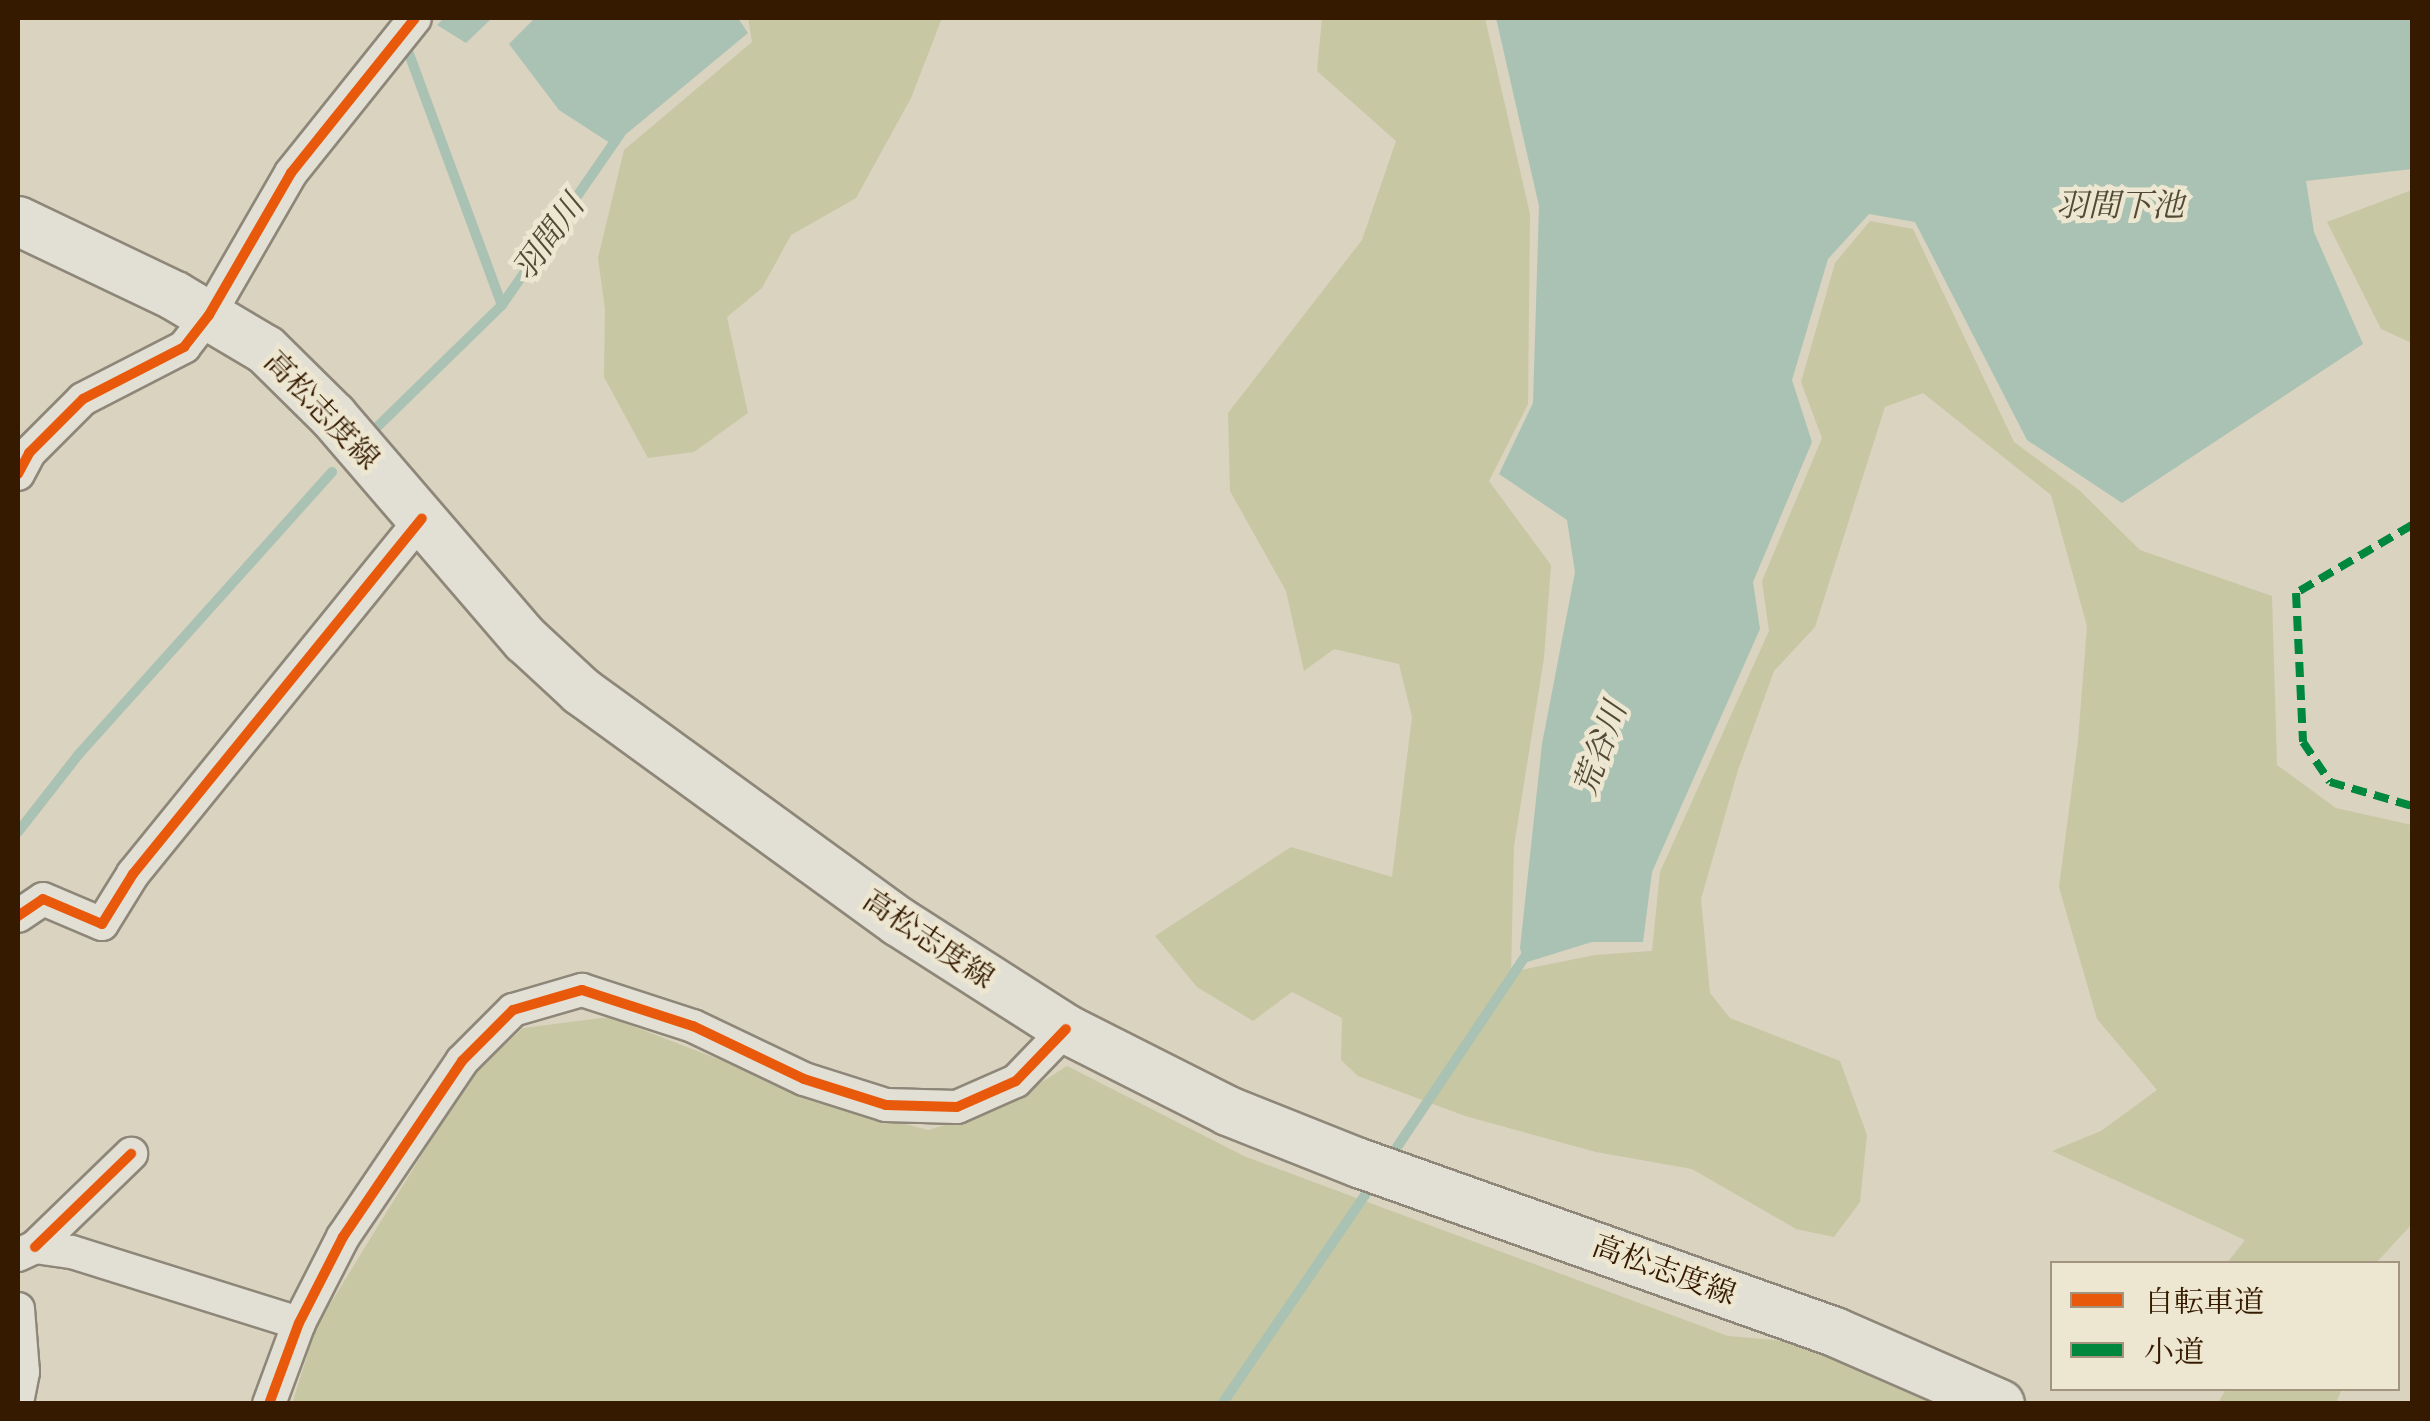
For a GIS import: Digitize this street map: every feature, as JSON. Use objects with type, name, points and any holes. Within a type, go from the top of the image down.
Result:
[{"type":"main road","name":"高松志度線","points":[[18,221],[209,315],[279,364],[333,416],[526,640],[582,691],[899,922],[1066,1029],[1228,1111],[1358,1163],[1836,1332],[2000,1404]]},
{"type":"street","points":[[18,474],[29,453],[83,399],[184,346],[209,315],[292,173],[415,18]]},
{"type":"street","points":[[18,916],[44,900],[102,924],[133,874],[422,519]]},
{"type":"street","points":[[270,1404],[299,1323],[344,1237],[452,1077],[514,1010],[582,990],[693,1026],[804,1079],[886,1105],[958,1107],[1016,1081],[1066,1029]]},
{"type":"street","points":[[26,1251],[131,1154]]},
{"type":"street","points":[[26,1251],[72,1252],[299,1323]]},
{"type":"street","points":[[18,1309],[22,1372],[18,1397]]},
{"type":"shaded area","points":[[748,18],[942,18],[911,98],[856,198],[791,235],[762,288],[727,317],[748,413],[694,452],[648,458],[604,377],[605,309],[598,258],[624,150],[752,42]]},
{"type":"shaded area","points":[[1322,18],[1485,18],[1530,214],[1528,404],[1489,481],[1551,565],[1544,658],[1514,846],[1511,972],[1595,955],[1652,951],[1660,872],[1769,631],[1762,581],[1822,438],[1801,382],[1835,263],[1870,221],[1913,229],[2014,442],[2079,490],[2140,550],[2272,596],[2277,765],[2336,808],[2412,825],[2412,1224],[2378,1261],[2229,1261],[2245,1240],[2052,1151],[2101,1131],[2157,1090],[2097,1019],[2059,887],[2078,741],[2087,626],[2051,495],[1923,393],[1885,407],[1815,627],[1774,671],[1738,770],[1701,899],[1710,993],[1730,1018],[1840,1061],[1867,1135],[1860,1202],[1834,1237],[1796,1229],[1692,1169],[1596,1152],[1465,1116],[1358,1076],[1341,1060],[1342,1018],[1292,992],[1253,1021],[1197,987],[1155,936],[1291,847],[1392,877],[1412,717],[1399,664],[1334,649],[1304,671],[1286,591],[1230,491],[1228,413],[1362,240],[1396,141],[1317,71]]},
{"type":"shaded area","points":[[2412,190],[2412,343],[2381,329],[2327,222]]},
{"type":"shaded area","points":[[609,1017],[842,1107],[928,1130],[999,1109],[1067,1066],[1244,1156],[1728,1336],[1785,1341],[1952,1404],[292,1404],[316,1327],[469,1078],[523,1028]]},
{"type":"shaded area","points":[[2224,1391],[2341,1391],[2336,1403],[2218,1403]]},
{"type":"water","points":[[444,18],[492,18],[466,43],[437,25]]},
{"type":"water","points":[[535,18],[738,18],[748,33],[613,145],[559,110],[509,44]]},
{"type":"water","name":"羽間下池","points":[[1496,18],[2412,18],[2412,169],[2306,181],[2314,232],[2363,344],[2122,503],[2027,440],[1915,222],[1869,214],[1828,259],[1792,380],[1812,442],[1753,582],[1760,629],[1652,872],[1643,942],[1592,942],[1524,963],[1520,948],[1542,744],[1575,572],[1567,520],[1499,474],[1533,403],[1539,206]]},
{"type":"waterway","points":[[405,43],[502,305]]},
{"type":"waterway","name":"羽間川","points":[[373,431],[502,305],[620,134]]},
{"type":"waterway","name":"羽間川","points":[[18,832],[79,754],[332,472]]},
{"type":"waterway","name":"荒谷川","points":[[1389,1159],[1527,954]]},
{"type":"waterway","name":"荒谷川","points":[[1222,1404],[1374,1182]]},
{"type":"marked path","points":[[2412,525],[2296,593],[2303,742],[2330,782],[2412,806]]},
{"type":"cycle path","points":[[18,474],[29,453],[83,399],[184,347],[209,315],[291,173],[415,18]]},
{"type":"cycle path","points":[[18,916],[43,899],[102,924],[133,874],[422,519]]},
{"type":"cycle path","points":[[269,1404],[299,1323],[343,1237],[462,1061],[513,1010],[582,990],[693,1026],[804,1079],[886,1105],[957,1107],[1016,1081],[1066,1029]]},
{"type":"cycle path","points":[[35,1247],[131,1154]]}]
